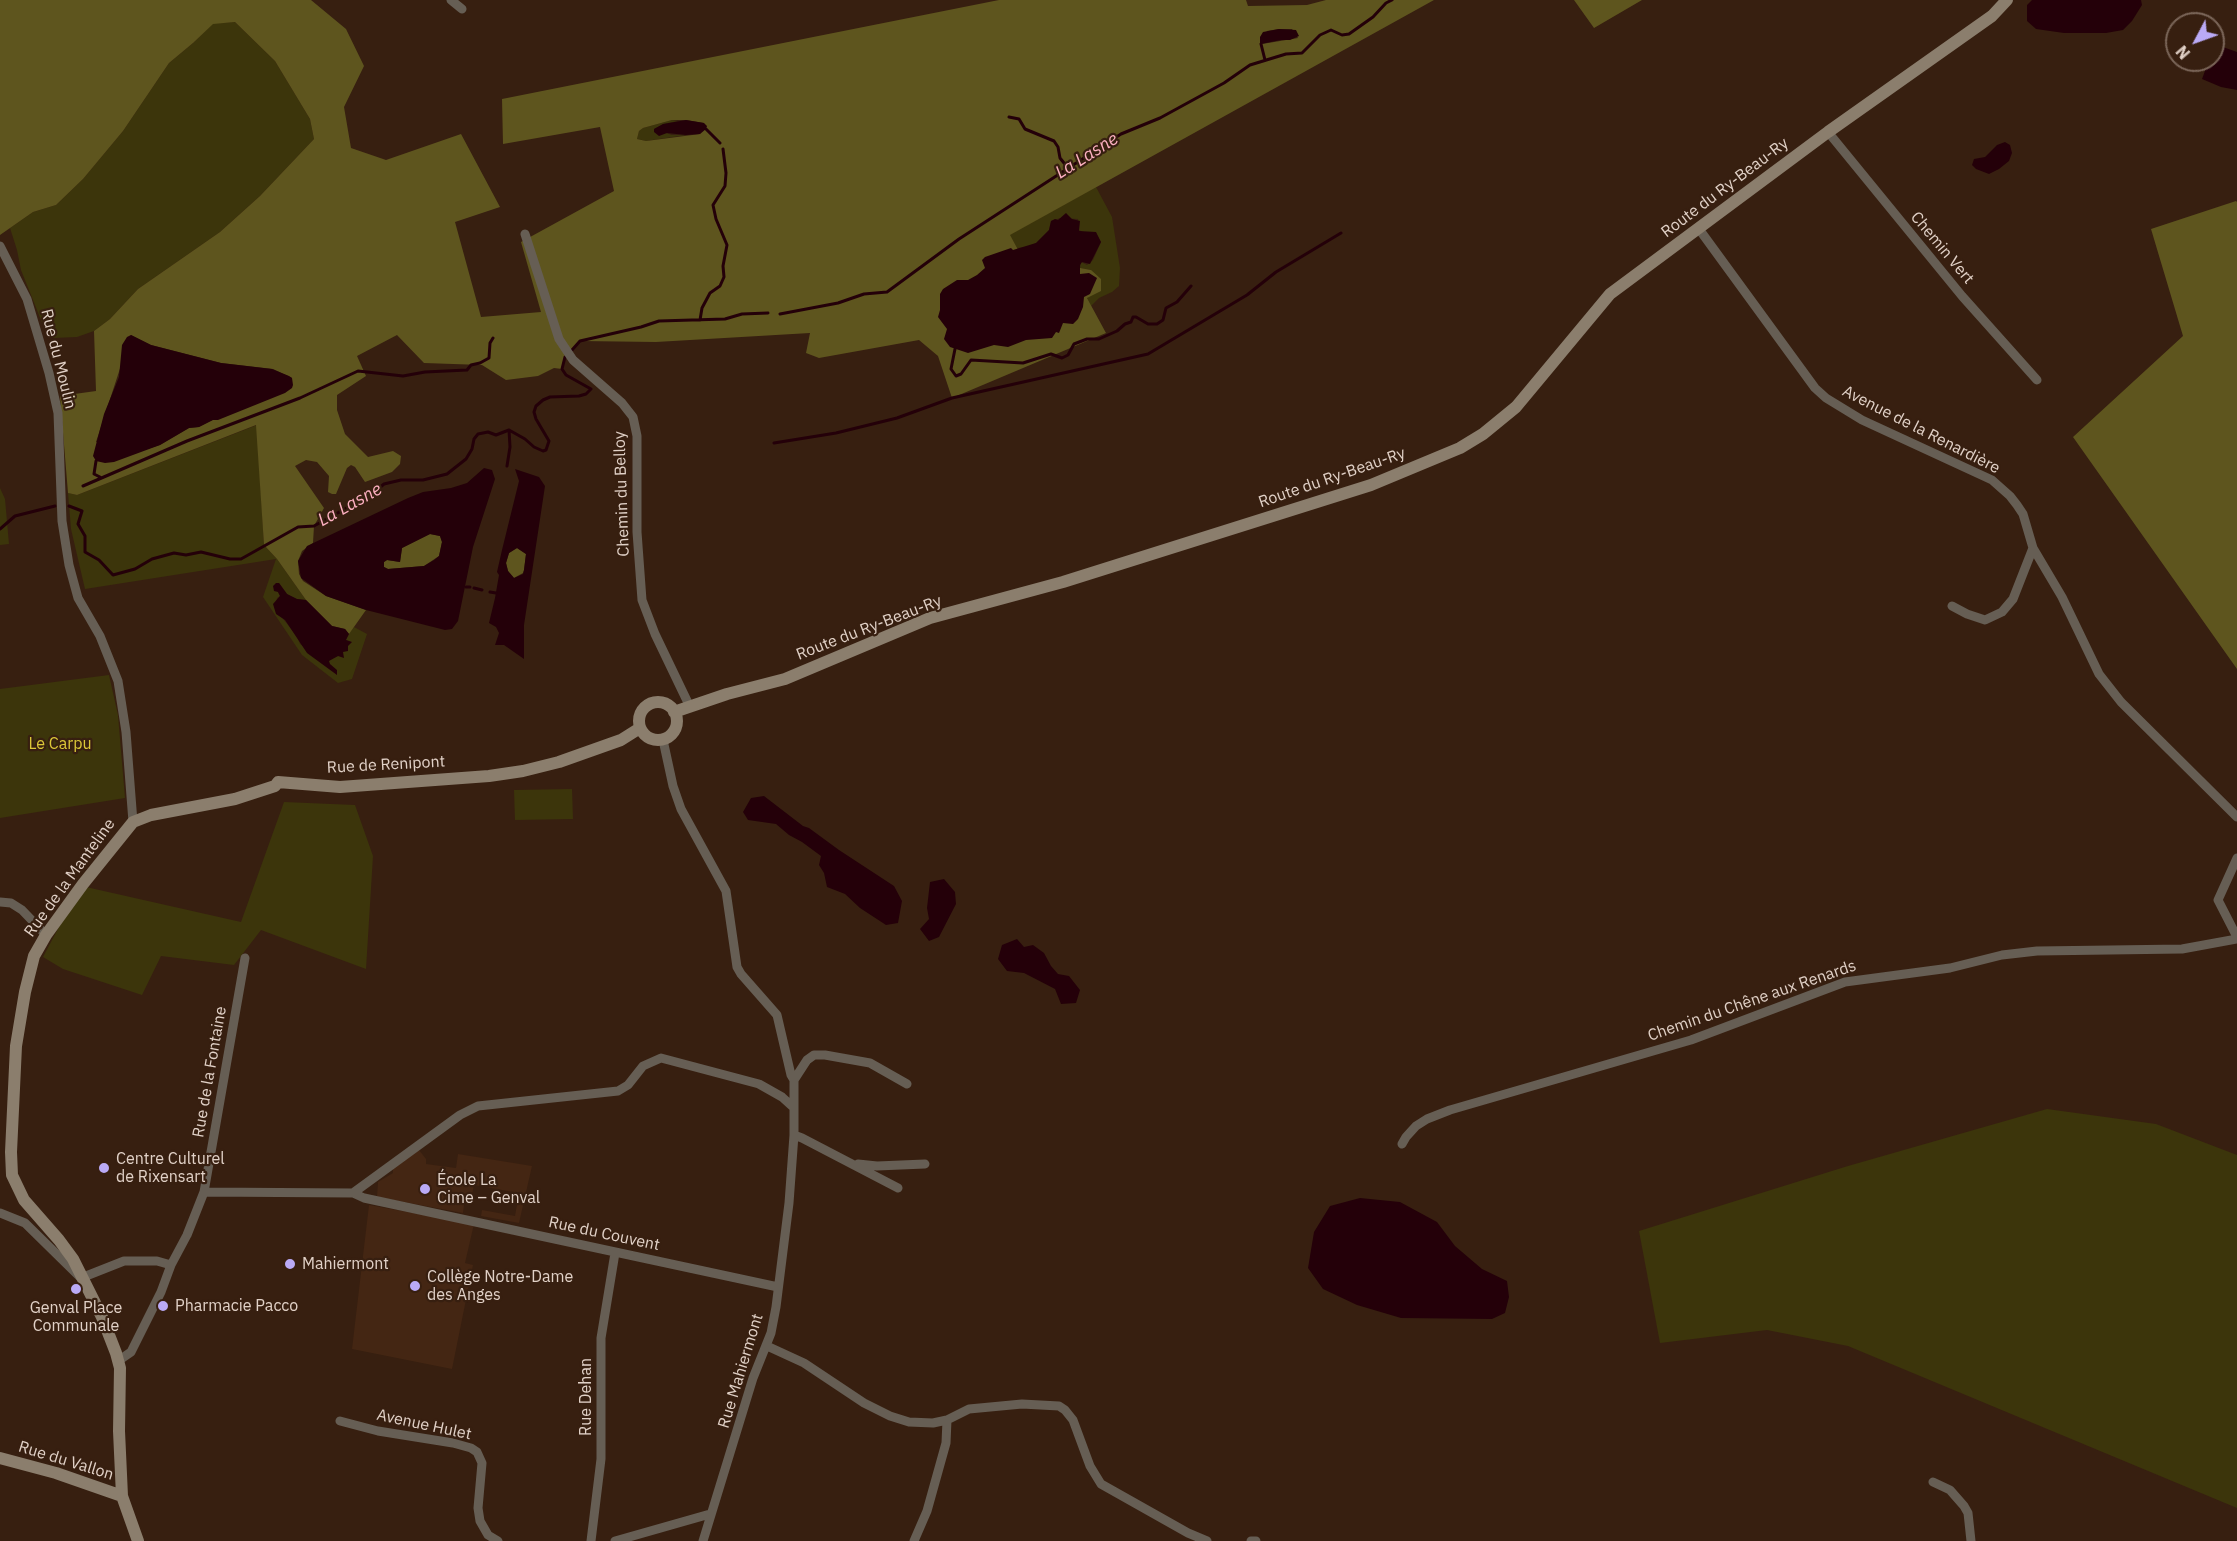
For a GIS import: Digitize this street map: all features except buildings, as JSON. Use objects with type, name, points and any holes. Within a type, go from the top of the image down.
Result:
[{"type":"street","points":[[451,0],[462,9]]},
{"type":"street","name":"Route du Ry-Beau-Ry","points":[[674,712],[727,694],[785,679],[930,618],[1063,582],[1371,485],[1460,448],[1483,434],[1516,407],[1610,294],[1828,132],[1992,16],[2007,0]]},
{"type":"street","name":"Chemin Vert","points":[[1828,132],[1962,296],[2037,380]]},
{"type":"street","name":"Avenue de la Renardière","points":[[1699,229],[1815,388],[1844,411],[1992,480],[2010,496],[2023,514],[2032,548],[2062,597],[2099,674],[2121,702],[2237,817]]},
{"type":"street","name":"Chemin du Belloy","points":[[525,234],[559,339],[573,360],[622,403],[633,417],[637,436],[637,532],[642,600],[655,634],[690,707]]},
{"type":"street","name":"Rue du Moulin","points":[[0,246],[27,298],[58,413],[62,522]]},
{"type":"street","name":"Rue de la Manteline","points":[[62,522],[78,598],[100,636],[118,681],[126,732],[133,822],[83,884],[46,935],[34,956],[16,1046],[12,1175],[24,1200],[73,1259],[102,1317],[118,1361],[122,1496],[139,1539]]},
{"type":"street","points":[[1952,606],[1985,620],[2002,612],[2013,599],[2032,548]]},
{"type":"street","points":[[659,702],[674,712],[675,729],[663,740],[649,739],[640,728],[639,716],[647,705],[659,702]]},
{"type":"street","name":"Rue de Renipont","points":[[133,822],[151,815],[236,799],[278,783],[340,787],[489,776],[523,771],[559,762],[621,740],[640,728]]},
{"type":"street","name":"Rue Mahiermont","points":[[663,740],[670,777],[681,809],[726,891],[737,967],[777,1015],[794,1080],[794,1135],[786,1241],[776,1307],[767,1346],[753,1378],[703,1541]]},
{"type":"street","points":[[2237,858],[2218,900],[2237,938]]},
{"type":"street","points":[[0,902],[11,903],[22,910],[46,935]]},
{"type":"street","name":"Chemin du Chêne aux Renards","points":[[1402,1144],[1422,1122],[1450,1110],[1672,1046],[1845,982],[1950,968],[2002,955],[2029,952],[2182,950],[2237,938]]},
{"type":"street","name":"Rue de la Fontaine","points":[[118,1361],[131,1352],[161,1292],[171,1264],[187,1235],[204,1192],[245,958]]},
{"type":"street","points":[[794,1080],[807,1060],[814,1055],[825,1055],[870,1063],[907,1084]]},
{"type":"street","points":[[353,1193],[460,1115],[478,1106],[618,1091],[628,1085],[643,1066],[661,1058],[759,1084],[782,1097],[793,1107]]},
{"type":"street","points":[[794,1135],[802,1137],[898,1188]]},
{"type":"street","points":[[853,1163],[878,1166],[925,1164]]},
{"type":"street","name":"Rue du Couvent","points":[[204,1192],[353,1193],[364,1198],[778,1287]]},
{"type":"street","points":[[0,1213],[25,1223],[81,1278],[124,1261],[157,1261],[171,1264]]},
{"type":"street","name":"Rue Dehan","points":[[591,1541],[601,1459],[601,1338],[615,1253]]},
{"type":"street","points":[[767,1346],[804,1363],[858,1399],[890,1416],[921,1423],[947,1420],[969,1409],[1022,1404],[1059,1407],[1065,1410],[1073,1420],[1090,1466],[1101,1484],[1188,1533],[1207,1541]]},
{"type":"street","points":[[914,1541],[927,1511],[946,1443],[947,1420]]},
{"type":"street","name":"Avenue Hulet","points":[[340,1421],[378,1431],[453,1443],[477,1452],[482,1463],[478,1508],[480,1521],[488,1535],[498,1541]]},
{"type":"street","name":"Rue du Vallon","points":[[0,1458],[56,1473],[122,1496]]},
{"type":"street","points":[[1933,1482],[1950,1490],[1964,1506],[1968,1513],[1971,1541]]},
{"type":"street","points":[[615,1541],[710,1514]]},
{"type":"street","points":[[1251,1541],[1256,1541]]},
{"type":"shaded area","points":[[0,0],[311,0],[346,29],[364,66],[344,107],[351,148],[386,160],[461,134],[500,207],[455,222],[481,317],[541,312],[521,242],[614,191],[600,127],[503,144],[502,99],[999,0],[1246,0],[1248,6],[1307,5],[1326,0],[1434,0],[1010,235],[1022,257],[1091,270],[1101,279],[1101,291],[1087,298],[1106,333],[952,398],[938,356],[919,340],[819,358],[806,353],[810,333],[656,342],[580,341],[565,358],[562,369],[554,368],[538,376],[506,380],[482,365],[424,363],[397,335],[357,356],[366,376],[337,395],[337,410],[345,434],[368,457],[393,451],[401,456],[400,464],[392,472],[365,482],[355,467],[351,465],[347,468],[336,494],[328,492],[329,476],[317,462],[306,460],[295,466],[324,508],[314,526],[313,543],[302,551],[298,561],[299,574],[303,581],[326,596],[366,610],[349,634],[345,629],[332,626],[306,600],[277,559],[264,545],[256,425],[77,495],[68,493],[60,396],[96,391],[94,331],[110,319],[138,289],[220,232],[260,196],[314,139],[310,119],[275,61],[235,22],[213,24],[169,63],[123,131],[83,179],[56,205],[33,212],[0,235]],"holes":[[[1292,29],[1298,38],[1262,44],[1267,31]],[[672,120],[704,123],[700,134],[646,141],[637,139],[639,131]],[[131,335],[151,345],[221,363],[273,369],[292,378],[199,427],[189,428],[160,445],[144,450],[96,442]]]},
{"type":"shaded area","points":[[1574,0],[1642,0],[1594,28]]},
{"type":"shaded area","points":[[2032,0],[2141,0],[2142,5],[2123,30],[2106,33],[2064,33],[2036,29],[2027,21],[2027,5]]},
{"type":"shaded area","points":[[1279,29],[1296,30],[1299,36],[1290,40],[1260,43],[1263,32]]},
{"type":"shaded area","points":[[2225,48],[2237,52],[2237,90],[2221,87],[2202,79],[2205,72],[2225,72]]},
{"type":"shaded area","points":[[686,120],[704,123],[707,126],[706,129],[700,134],[686,135],[667,133],[659,136],[654,132],[654,129],[663,124]]},
{"type":"shaded area","points":[[2005,142],[2010,145],[2012,153],[2009,161],[1999,169],[1989,174],[1972,165],[1974,159],[1985,157],[1997,145]]},
{"type":"shaded area","points":[[2236,201],[2237,669],[2073,437],[2183,336],[2151,229]]},
{"type":"shaded area","points":[[1066,213],[1072,219],[1080,221],[1079,231],[1096,232],[1101,242],[1090,264],[1082,262],[1080,265],[1080,274],[1089,273],[1097,278],[1090,294],[1084,297],[1078,319],[1073,324],[1063,323],[1059,333],[1056,332],[1052,338],[1026,340],[1008,347],[994,345],[968,353],[950,347],[944,339],[947,329],[938,317],[940,294],[943,289],[957,280],[968,280],[977,275],[985,268],[982,260],[985,257],[1036,243],[1049,230],[1051,221],[1058,220]]},
{"type":"shaded area","points":[[131,335],[151,345],[221,363],[272,369],[292,378],[293,385],[285,393],[199,427],[189,428],[160,445],[114,462],[96,461],[93,456],[104,414],[119,377],[122,345]]},
{"type":"shaded area","points":[[484,468],[492,470],[495,479],[473,547],[458,621],[452,629],[445,630],[366,610],[326,596],[301,578],[298,561],[307,546],[423,492],[467,483]],"holes":[[[430,534],[440,536],[442,542],[439,556],[424,566],[388,569],[384,567],[384,562],[387,560],[400,562],[402,548]]]},
{"type":"shaded area","points":[[515,469],[539,477],[545,486],[524,625],[524,659],[504,645],[495,645],[499,633],[496,627],[489,623],[499,575],[497,572],[519,481]],"holes":[[[517,548],[526,554],[523,574],[514,578],[508,571],[506,563],[509,553]]]},
{"type":"shaded area","points":[[430,534],[440,536],[442,542],[439,556],[424,566],[388,569],[384,567],[384,562],[387,560],[400,562],[402,548]]},
{"type":"shaded area","points":[[517,548],[526,554],[523,573],[514,578],[508,571],[506,563],[509,553]]},
{"type":"shaded area","points":[[279,583],[287,594],[306,600],[332,626],[345,629],[349,634],[346,640],[352,642],[348,646],[348,651],[343,652],[344,658],[338,656],[329,661],[337,670],[337,675],[307,653],[285,620],[276,614],[273,604],[280,596],[274,591],[273,586]]},
{"type":"shaded area","points":[[764,796],[803,826],[894,886],[902,901],[898,923],[886,925],[860,908],[845,894],[827,887],[824,873],[819,865],[821,856],[776,824],[748,820],[743,812],[751,798]]},
{"type":"shaded area","points":[[944,879],[955,892],[956,904],[939,937],[929,941],[920,929],[929,919],[927,908],[930,882]]},
{"type":"shaded area","points":[[1017,939],[1024,947],[1033,945],[1044,953],[1058,974],[1069,976],[1080,990],[1076,1003],[1061,1004],[1055,989],[1024,973],[1007,971],[998,959],[1002,945]]},
{"type":"shaded area","name":"École La Cime – Genval","points":[[419,1150],[426,1159],[426,1164],[456,1168],[458,1154],[532,1166],[519,1223],[481,1216],[482,1210],[515,1216],[519,1193],[474,1185],[471,1199],[465,1198],[463,1213],[377,1197],[378,1182],[393,1173],[393,1168]]},
{"type":"shaded area","points":[[1360,1198],[1400,1202],[1437,1222],[1455,1246],[1482,1269],[1507,1281],[1509,1297],[1505,1313],[1492,1319],[1401,1318],[1357,1305],[1323,1289],[1308,1268],[1314,1232],[1330,1206]]},
{"type":"shaded area","name":"Collège Notre-Dame des Anges","points":[[369,1205],[474,1224],[465,1263],[473,1265],[452,1369],[352,1349]]},
{"type":"green space","points":[[235,22],[275,61],[310,119],[314,139],[260,196],[220,232],[138,289],[110,319],[94,331],[77,337],[53,338],[47,335],[21,270],[10,228],[33,212],[56,205],[83,179],[123,131],[169,63],[213,23]]},
{"type":"green space","points":[[672,120],[678,121],[654,129],[672,135],[686,135],[646,141],[637,139],[639,131],[643,128]]},
{"type":"green space","points":[[1096,187],[1112,217],[1120,268],[1119,286],[1099,298],[1091,306],[1087,298],[1091,270],[1080,268],[1081,262],[1087,265],[1093,260],[1101,242],[1096,233],[1079,230],[1078,219],[1060,218],[1051,221],[1049,230],[1036,243],[1027,247],[1017,248],[1009,235]]},
{"type":"green space","points":[[257,425],[264,545],[277,559],[306,600],[287,594],[279,583],[280,596],[277,598],[275,609],[297,636],[300,644],[329,664],[328,660],[338,656],[351,642],[346,640],[346,637],[354,627],[367,634],[352,679],[338,683],[302,655],[263,597],[276,559],[85,589],[71,529],[68,493],[77,495]]},
{"type":"green space","points":[[0,488],[5,499],[9,544],[0,545]]},
{"type":"green space","name":"Le Carpu","points":[[109,675],[118,715],[125,798],[0,818],[0,689]]},
{"type":"green space","points":[[572,789],[573,819],[515,820],[514,790]]},
{"type":"green space","points":[[284,802],[355,805],[373,856],[366,969],[261,930],[234,965],[161,956],[142,995],[63,969],[43,957],[60,925],[86,887],[241,922]]},
{"type":"green space","points":[[2047,1109],[2156,1124],[2237,1155],[2237,1508],[1848,1346],[1767,1330],[1660,1343],[1639,1231],[1848,1166]]},
{"type":"waterway","name":"La Lasne","points":[[780,314],[838,303],[864,294],[887,292],[959,239],[1121,134],[1160,118],[1224,83],[1250,65],[1286,54],[1302,53],[1320,35],[1331,30],[1342,35],[1349,34],[1392,0]]},
{"type":"waterway","points":[[1261,44],[1265,60]]},
{"type":"waterway","points":[[1009,117],[1019,119],[1025,129],[1054,141],[1060,158],[1068,168]]},
{"type":"waterway","points":[[706,129],[720,143]]},
{"type":"waterway","points":[[700,320],[702,308],[710,293],[720,286],[724,277],[723,266],[727,245],[713,205],[725,186],[723,149]]},
{"type":"waterway","points":[[774,443],[836,433],[897,418],[952,398],[1148,354],[1247,295],[1276,272],[1341,233]]},
{"type":"waterway","points":[[955,349],[951,369],[956,376],[961,374],[971,360],[1023,363],[1051,354],[1062,358],[1068,355],[1074,344],[1087,339],[1099,339],[1117,331],[1131,322],[1133,317],[1148,324],[1157,324],[1163,320],[1166,308],[1177,302],[1191,286]]},
{"type":"waterway","name":"La Lasne","points":[[572,350],[580,341],[659,321],[725,319],[742,314],[768,313]]},
{"type":"waterway","points":[[83,486],[187,441],[300,398],[358,371],[403,376],[425,372],[467,370],[471,365],[489,358],[490,343],[493,338]]},
{"type":"waterway","name":"La Lasne","points":[[69,506],[82,511],[78,524],[85,536],[85,552],[99,560],[113,575],[135,569],[152,559],[174,553],[186,555],[201,552],[230,559],[241,559],[298,527],[314,526],[372,494],[384,484],[401,480],[423,480],[447,474],[466,459],[478,434],[488,432],[496,435],[509,430],[534,447],[546,450],[549,441],[536,419],[534,412],[536,406],[550,397],[579,396],[591,389],[566,375],[562,369],[565,357]]},
{"type":"waterway","points":[[507,466],[510,447],[509,430]]},
{"type":"waterway","points":[[96,461],[94,474],[100,477]]},
{"type":"waterway","name":"La Lasne","points":[[0,529],[15,516],[55,506]]},
{"type":"waterway","points":[[474,588],[482,590]]},
{"type":"waterway","points":[[490,592],[496,593]]},
{"type":"place","name":"Centre Culturel de Rixensart","points":[[104,1168]]},
{"type":"place","name":"École La Cime – Genval","points":[[425,1189]]},
{"type":"place","name":"Mahiermont","points":[[290,1264]]},
{"type":"place","name":"Collège Notre-Dame des Anges","points":[[415,1286]]},
{"type":"place","name":"Genval Place Communale","points":[[76,1289]]},
{"type":"place","name":"Pharmacie Pacco","points":[[163,1306]]}]
